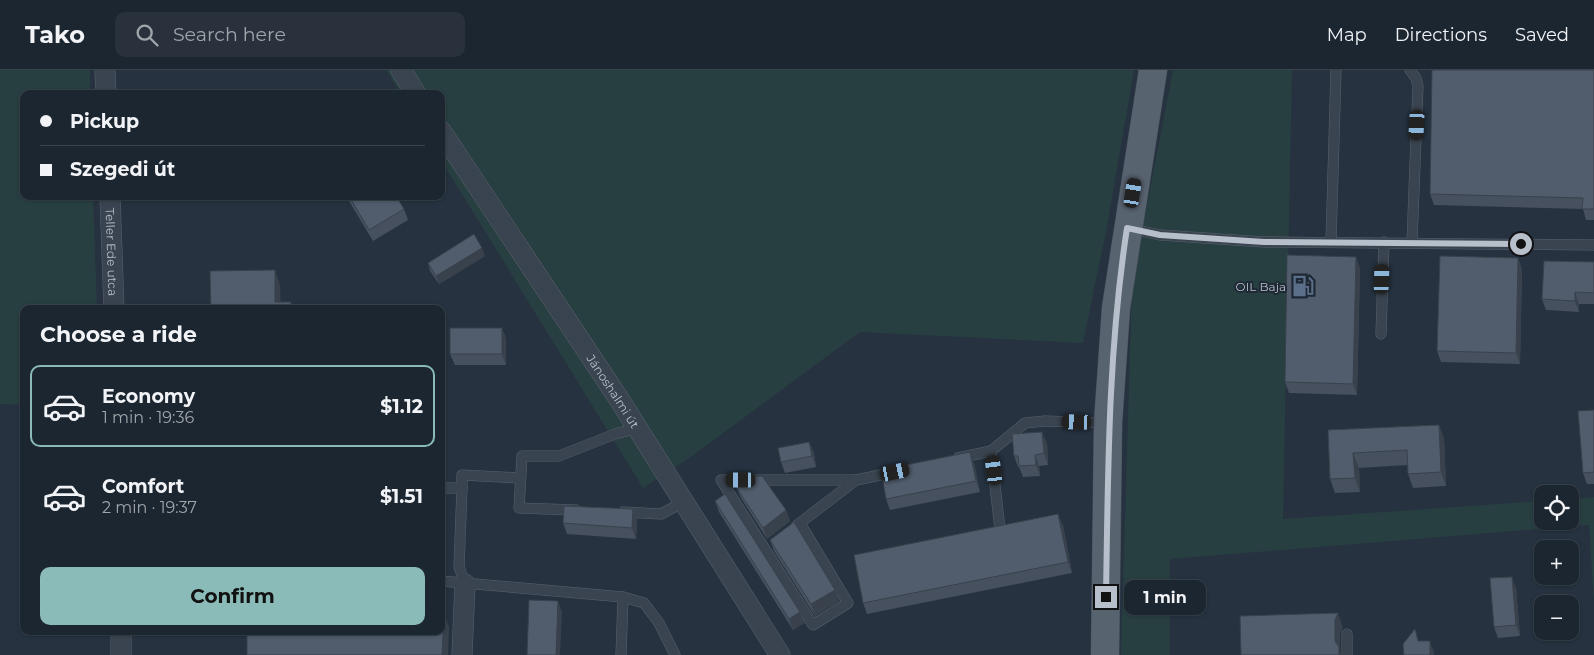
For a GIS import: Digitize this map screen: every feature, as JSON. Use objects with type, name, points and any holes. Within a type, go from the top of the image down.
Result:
[{"type":"main road","points":[[1105,655],[1108,423],[1119,284],[1153,70]]},
{"type":"street","points":[[106,70],[106,90]]},
{"type":"street","points":[[401,70],[414,90]]},
{"type":"street","name":"Jánoshalmi út","points":[[445,137],[637,428],[780,655]]},
{"type":"street","name":"Teller Ede utca","points":[[110,200],[114,305]]},
{"type":"street","points":[[462,655],[465,584]]},
{"type":"street","points":[[121,635],[121,655]]},
{"type":"lane","points":[[1331,242],[1336,70]]},
{"type":"lane","points":[[1410,70],[1416,78],[1418,86],[1412,242]]},
{"type":"lane","points":[[1127,228],[1160,235],[1264,242],[1594,245]]},
{"type":"lane","points":[[1381,334],[1384,242]]},
{"type":"lane","points":[[943,461],[991,451],[1019,425],[1030,421],[1108,423]]},
{"type":"lane","points":[[586,511],[520,508],[522,456],[559,456],[615,434],[637,428]]},
{"type":"lane","points":[[991,451],[1000,529]]},
{"type":"lane","points":[[800,523],[848,603],[813,624],[769,547],[721,480],[856,480],[904,470]]},
{"type":"lane","points":[[465,584],[459,568],[462,475],[520,478]]},
{"type":"lane","points":[[786,534],[856,480]]},
{"type":"lane","points":[[445,488],[462,488]]},
{"type":"lane","points":[[614,512],[661,514],[684,502]]},
{"type":"lane","points":[[445,582],[623,597],[644,603],[659,623],[675,655]]},
{"type":"lane","points":[[621,655],[623,597]]},
{"type":"lane","points":[[1347,634],[1347,655]]},
{"type":"green space","points":[[0,70],[90,70],[90,90],[20,90],[20,200],[93,200],[97,305],[20,305],[20,405],[0,404]]},
{"type":"green space","points":[[386,70],[1134,70],[1107,227],[1083,343],[860,332],[688,459],[643,488],[445,166],[445,90],[398,90]]},
{"type":"green space","points":[[1173,70],[1292,70],[1283,519],[1534,502],[1534,529],[1170,559],[1170,655],[1121,655],[1132,283]]},
{"type":"green space","points":[[1594,497],[1594,602],[1589,525],[1579,526],[1579,498]]},
{"type":"building","points":[[1432,70],[1594,70],[1594,209],[1582,209],[1583,198],[1430,194]]},
{"type":"building","points":[[351,200],[398,200],[404,209],[369,230]]},
{"type":"building","points":[[474,234],[482,248],[436,276],[428,263]]},
{"type":"building","points":[[1287,255],[1356,257],[1353,384],[1285,382]]},
{"type":"building","points":[[1440,256],[1518,258],[1516,353],[1437,351]]},
{"type":"building","points":[[1544,261],[1594,262],[1594,293],[1575,292],[1575,301],[1542,299]]},
{"type":"building","points":[[275,270],[275,302],[291,302],[291,305],[211,305],[210,271]]},
{"type":"building","points":[[450,328],[502,328],[502,354],[450,354]]},
{"type":"building","points":[[1594,410],[1594,472],[1583,473],[1578,411]]},
{"type":"building","points":[[1439,425],[1441,472],[1408,474],[1407,450],[1353,453],[1355,478],[1330,479],[1328,430]]},
{"type":"building","points":[[1042,432],[1044,453],[1035,455],[1036,465],[1019,466],[1018,456],[1014,456],[1012,434]]},
{"type":"building","points":[[809,442],[812,456],[781,462],[778,448]]},
{"type":"building","points":[[970,452],[976,481],[886,499],[881,470]]},
{"type":"building","points":[[753,476],[762,476],[786,510],[763,528],[736,487]]},
{"type":"building","points":[[725,494],[800,612],[789,619],[715,501]]},
{"type":"building","points":[[564,506],[633,509],[632,528],[563,523]]},
{"type":"building","points":[[1058,514],[1068,562],[863,603],[854,555]]},
{"type":"building","points":[[794,522],[835,590],[811,604],[770,540]]},
{"type":"building","points":[[1512,577],[1516,625],[1494,627],[1490,578]]},
{"type":"building","points":[[529,600],[558,601],[556,655],[527,655]]},
{"type":"building","points":[[1338,613],[1335,620],[1335,641],[1339,647],[1339,655],[1241,655],[1240,616]]},
{"type":"building","points":[[1415,629],[1418,641],[1430,641],[1430,655],[1404,655],[1403,644]]},
{"type":"building","points":[[247,635],[443,635],[442,655],[247,655]]},
{"type":"place","name":"OIL Baja","points":[[1303,286]]},
{"type":"route","points":[[1106,597],[1108,423],[1116,308],[1127,228],[1160,235],[1264,242],[1521,244]]}]
